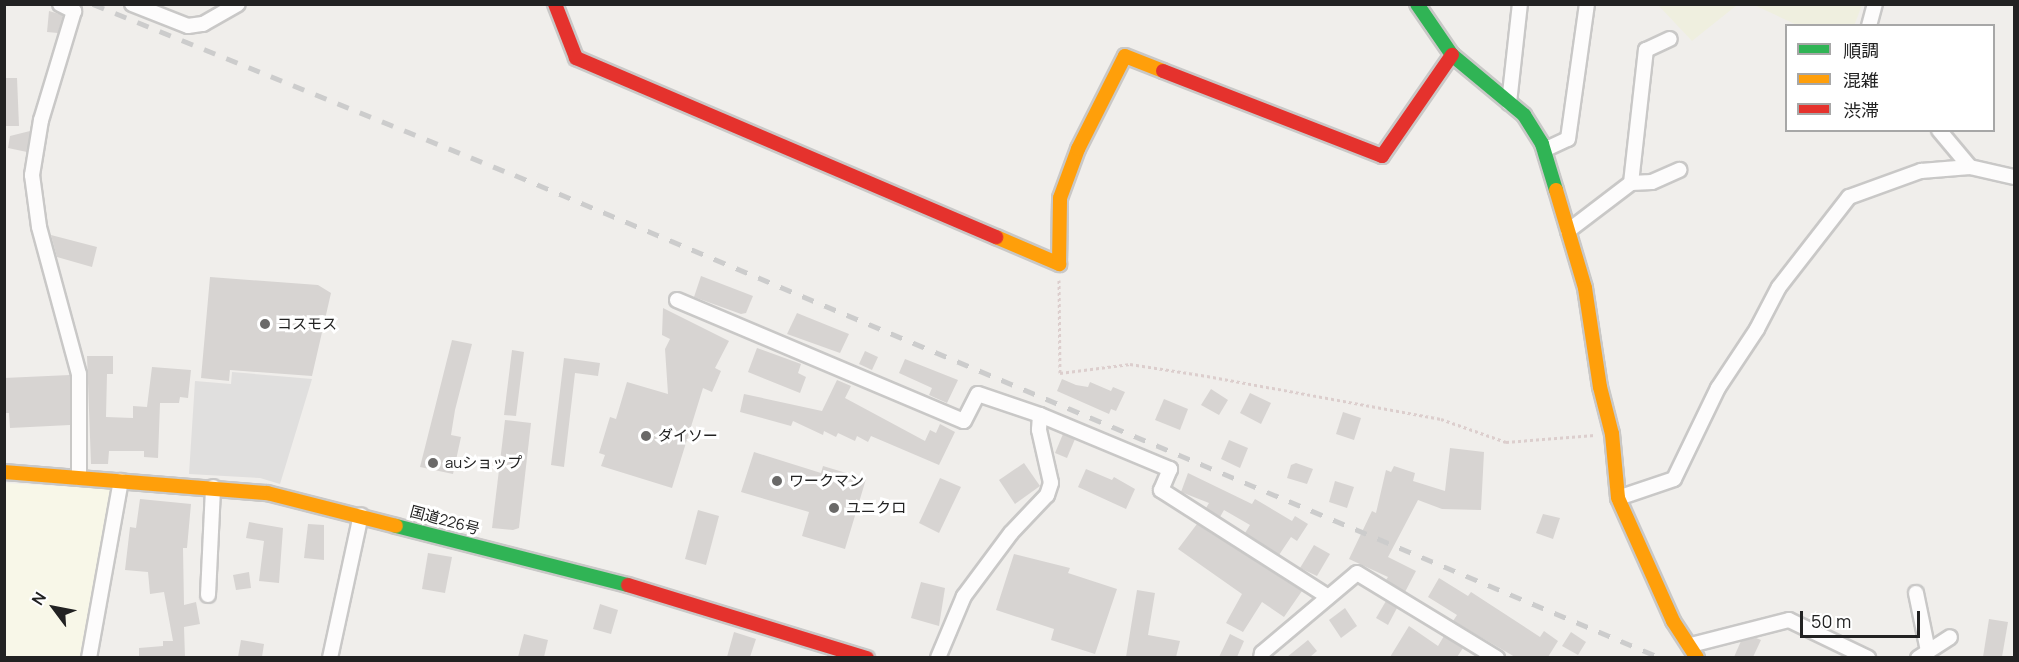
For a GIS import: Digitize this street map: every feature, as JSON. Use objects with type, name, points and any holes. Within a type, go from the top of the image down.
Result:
[{"type":"main road","points":[[555,4],[576,58],[1059,264],[1060,198],[1078,149],[1125,56],[1382,156],[1400,125],[1452,55]]},
{"type":"main road","points":[[1417,4],[1452,55],[1524,115],[1544,150],[1585,288],[1600,387],[1612,434],[1618,498],[1673,621],[1694,651]]},
{"type":"main road","name":"国道226号","points":[[4,472],[267,493],[362,515],[659,593],[867,657]]},
{"type":"street","points":[[60,4],[74,11],[41,120],[32,175],[39,227],[79,374],[80,478]]},
{"type":"street","points":[[132,4],[188,26],[203,24],[238,4]]},
{"type":"street","points":[[1509,103],[1520,4]]},
{"type":"street","points":[[1544,150],[1568,139],[1587,4]]},
{"type":"street","points":[[1870,24],[1875,4]]},
{"type":"street","points":[[1631,183],[1647,50],[1670,39]]},
{"type":"street","points":[[1941,132],[1970,166]]},
{"type":"street","points":[[1618,498],[1674,479],[1718,388],[1757,329],[1779,287],[1849,197],[1921,171],[1970,166],[2014,177]]},
{"type":"street","points":[[1568,231],[1631,183],[1652,182],[1679,170]]},
{"type":"street","points":[[677,300],[964,422],[978,394],[1041,415],[1170,469],[1161,490],[1328,597]]},
{"type":"street","points":[[938,657],[964,596],[1011,533],[1047,495],[1051,483],[1039,430],[1041,415]]},
{"type":"street","points":[[89,657],[121,481]]},
{"type":"street","points":[[208,595],[213,487]]},
{"type":"street","points":[[330,657],[362,515]]},
{"type":"street","points":[[1261,657],[1357,573],[1497,657]]},
{"type":"street","points":[[1916,593],[1923,654],[1950,637]]},
{"type":"street","points":[[1694,651],[1789,620],[1868,657]]},
{"type":"path","points":[[1059,264],[1060,373],[1130,364],[1441,419],[1506,442],[1612,434]]},
{"type":"shaded area","points":[[232,372],[312,379],[280,484],[260,478],[189,474],[195,381],[231,384]]},
{"type":"shaded area","points":[[4,483],[112,489],[83,657],[5,657]]},
{"type":"green space","points":[[1658,5],[1737,5],[1692,41]]},
{"type":"green space","points":[[1754,5],[1862,5],[1855,24],[1795,24]]},
{"type":"building","points":[[49,11],[63,15],[58,33],[47,32]]},
{"type":"building","points":[[4,78],[17,78],[19,126],[4,126]]},
{"type":"building","points":[[30,131],[27,152],[8,148],[10,136]]},
{"type":"building","points":[[51,235],[97,247],[92,267],[57,257]]},
{"type":"building","points":[[701,276],[753,296],[746,313],[741,314],[694,297]]},
{"type":"building","name":"コスモス","points":[[210,277],[318,285],[331,293],[312,376],[230,370],[229,381],[201,378]]},
{"type":"building","name":"ダイソー","points":[[663,308],[729,341],[715,368],[721,371],[712,392],[703,388],[672,488],[601,466],[605,455],[599,453],[610,417],[616,419],[627,382],[668,394],[665,349],[670,339],[662,335]]},
{"type":"building","points":[[797,313],[849,334],[840,353],[787,334]]},
{"type":"building","points":[[452,340],[472,344],[451,435],[461,437],[453,474],[420,467]]},
{"type":"building","points":[[757,348],[801,364],[798,373],[806,377],[800,393],[748,372]]},
{"type":"building","points":[[512,350],[524,352],[516,416],[504,415]]},
{"type":"building","points":[[865,351],[878,357],[872,370],[859,364]]},
{"type":"building","points":[[87,356],[113,356],[113,374],[107,374],[106,417],[133,418],[133,406],[147,407],[152,367],[191,370],[188,398],[180,397],[179,403],[160,403],[158,458],[144,457],[144,451],[109,451],[108,464],[91,464]]},
{"type":"building","points":[[564,358],[600,363],[598,376],[575,373],[564,467],[551,465]]},
{"type":"building","points":[[905,359],[958,380],[947,403],[929,395],[932,388],[899,373]]},
{"type":"building","points":[[70,375],[70,425],[10,428],[9,413],[4,413],[4,378]]},
{"type":"building","points":[[1062,379],[1076,385],[1088,387],[1090,382],[1111,391],[1113,387],[1125,392],[1116,411],[1111,409],[1109,414],[1057,391]]},
{"type":"building","points":[[837,380],[851,386],[845,398],[925,441],[930,430],[936,433],[940,424],[955,432],[939,465],[871,436],[868,442],[857,436],[855,441],[838,433],[836,437],[824,431],[823,435],[793,421],[791,426],[740,412],[744,394],[822,411]]},
{"type":"building","points":[[1211,389],[1228,400],[1219,415],[1201,405]]},
{"type":"building","points":[[1250,393],[1271,403],[1261,424],[1240,413]]},
{"type":"building","points":[[1164,399],[1188,409],[1180,430],[1155,420]]},
{"type":"building","points":[[1343,412],[1361,418],[1354,440],[1336,434]]},
{"type":"building","points":[[505,420],[531,423],[519,528],[513,530],[492,528]]},
{"type":"building","points":[[1063,434],[1075,439],[1067,458],[1055,453]]},
{"type":"building","points":[[1229,440],[1248,448],[1240,468],[1221,459]]},
{"type":"building","points":[[1450,448],[1484,452],[1481,510],[1442,509],[1418,500],[1388,557],[1416,571],[1405,592],[1386,580],[1388,577],[1349,559],[1372,511],[1376,513],[1386,470],[1391,472],[1394,466],[1415,473],[1413,481],[1445,491]]},
{"type":"building","points":[[754,452],[821,473],[823,466],[866,479],[845,549],[802,536],[809,512],[741,492]]},
{"type":"building","points":[[1024,463],[1040,486],[1015,504],[999,480]]},
{"type":"building","points":[[1296,463],[1313,469],[1307,484],[1287,478],[1291,465]]},
{"type":"building","points":[[1086,469],[1112,480],[1114,477],[1135,489],[1126,509],[1078,487]]},
{"type":"building","points":[[1188,473],[1252,504],[1255,499],[1292,521],[1295,516],[1308,524],[1297,541],[1291,537],[1279,555],[1245,533],[1250,525],[1224,510],[1220,517],[1206,508],[1209,503],[1181,492]]},
{"type":"building","points":[[940,478],[961,487],[939,533],[919,523]]},
{"type":"building","points":[[1335,481],[1354,487],[1347,508],[1329,502]]},
{"type":"building","points":[[140,499],[191,504],[187,548],[183,548],[184,605],[196,602],[200,624],[184,627],[185,657],[139,657],[139,648],[163,646],[163,641],[173,641],[164,592],[150,594],[148,572],[125,570],[130,527],[136,528]]},
{"type":"building","points":[[698,510],[719,516],[706,565],[685,559]]},
{"type":"building","points":[[1543,514],[1560,518],[1553,539],[1536,533]]},
{"type":"building","points":[[249,522],[283,528],[279,583],[259,581],[264,541],[246,538]]},
{"type":"building","points":[[308,524],[324,525],[324,560],[304,558]]},
{"type":"building","points":[[1197,524],[1302,591],[1284,617],[1262,602],[1243,632],[1226,623],[1242,594],[1178,549]]},
{"type":"building","points":[[1314,545],[1330,554],[1317,576],[1300,568]]},
{"type":"building","points":[[428,553],[452,557],[445,593],[422,589]]},
{"type":"building","points":[[1014,554],[1070,568],[1068,573],[1117,589],[1095,654],[1051,640],[1054,629],[996,610]]},
{"type":"building","points":[[249,572],[251,588],[236,590],[233,575]]},
{"type":"building","points":[[1439,578],[1468,596],[1471,592],[1540,637],[1544,631],[1558,641],[1548,657],[1515,657],[1453,621],[1457,615],[1428,597]]},
{"type":"building","points":[[921,582],[945,588],[939,626],[911,618]]},
{"type":"building","points":[[1137,590],[1155,593],[1148,635],[1180,641],[1176,657],[1126,657]]},
{"type":"building","points":[[1386,601],[1397,608],[1388,625],[1376,618]]},
{"type":"building","points":[[600,604],[618,610],[611,634],[593,629]]},
{"type":"building","points":[[1345,608],[1357,626],[1341,638],[1329,620]]},
{"type":"building","points":[[1989,619],[2008,622],[2002,657],[1983,657]]},
{"type":"building","points":[[1409,626],[1438,646],[1444,636],[1463,648],[1457,657],[1390,657]]},
{"type":"building","points":[[734,632],[756,639],[750,657],[727,657]]},
{"type":"building","points":[[1571,632],[1586,642],[1578,655],[1562,646]]},
{"type":"building","points":[[524,634],[548,640],[544,657],[518,657]]},
{"type":"building","points":[[1230,634],[1244,641],[1237,657],[1219,657]]},
{"type":"building","points":[[1756,638],[1761,640],[1753,657],[1734,657],[1741,641]]},
{"type":"building","points":[[241,640],[264,644],[262,657],[238,657]]},
{"type":"building","points":[[1308,640],[1317,651],[1310,657],[1287,657]]},
{"type":"railway","points":[[93,4],[515,175],[1661,658]]},
{"type":"traffic: fast","points":[[1417,4],[1452,55],[1524,115],[1542,144],[1556,190]]},
{"type":"traffic: fast","points":[[396,526],[628,585]]},
{"type":"traffic: slow","points":[[996,237],[1059,264],[1060,198],[1078,149],[1125,56],[1163,71]]},
{"type":"traffic: slow","points":[[1556,190],[1585,288],[1600,387],[1612,434],[1618,498],[1673,621],[1697,658]]},
{"type":"traffic: slow","points":[[4,472],[267,493],[396,526]]},
{"type":"traffic: jam","points":[[555,4],[576,58],[996,237]]},
{"type":"traffic: jam","points":[[1163,71],[1382,156],[1452,55]]},
{"type":"traffic: jam","points":[[628,585],[867,658]]},
{"type":"place","name":"コスモス","points":[[265,324]]},
{"type":"place","name":"ダイソー","points":[[646,436]]},
{"type":"place","name":"auショップ","points":[[433,463]]},
{"type":"place","name":"ワークマン","points":[[777,481]]},
{"type":"place","name":"ユニクロ","points":[[834,508]]}]
